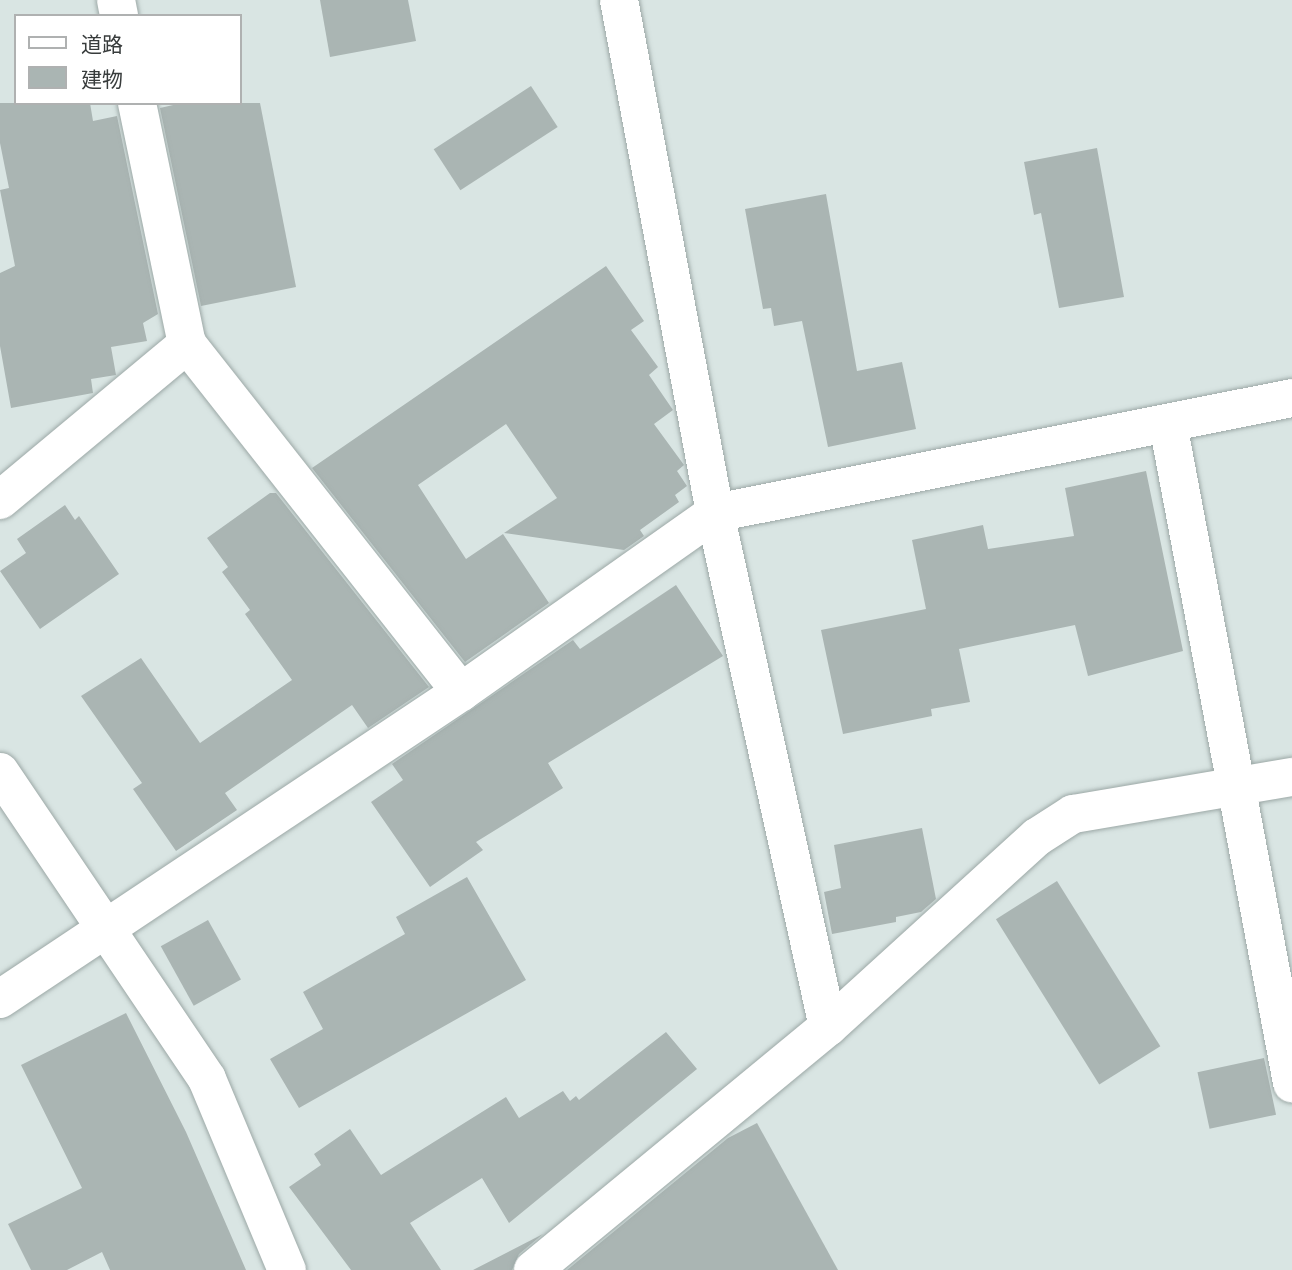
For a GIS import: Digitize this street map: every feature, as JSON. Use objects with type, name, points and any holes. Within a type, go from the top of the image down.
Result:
[{"type":"street","points":[[619,0],[715,513],[828,1027]]},
{"type":"street","points":[[137,105],[187,344],[461,692]]},
{"type":"street","points":[[0,500],[187,344]]},
{"type":"street","points":[[0,999],[461,692],[668,542],[715,513],[1292,398]]},
{"type":"street","points":[[1168,424],[1240,786],[1292,1083]]},
{"type":"street","points":[[0,772],[206,1079],[287,1270]]},
{"type":"street","points":[[533,1270],[828,1027],[1037,837],[1073,814],[1292,777]]},
{"type":"building","points":[[320,0],[408,0],[416,41],[330,57]]},
{"type":"building","points":[[531,86],[558,127],[460,190],[434,149]]},
{"type":"building","points":[[0,103],[90,105],[93,121],[117,116],[158,314],[143,323],[147,341],[111,347],[116,375],[91,379],[93,393],[11,408],[0,346],[0,273],[15,266],[0,190],[9,188],[0,143]]},
{"type":"building","points":[[260,103],[296,287],[201,306],[160,108],[173,105]]},
{"type":"building","points":[[1097,148],[1124,297],[1059,308],[1041,213],[1034,215],[1024,162]]},
{"type":"building","points":[[826,194],[857,371],[902,362],[916,429],[828,447],[802,321],[774,326],[771,308],[763,309],[745,209]]},
{"type":"building","points":[[606,266],[644,321],[631,330],[658,367],[649,375],[673,410],[654,424],[684,465],[677,471],[687,486],[675,495],[679,502],[640,530],[644,536],[624,550],[504,533],[557,498],[506,424],[418,485],[466,559],[503,534],[549,603],[465,662],[312,468]]},
{"type":"building","points":[[1146,471],[1183,651],[1088,676],[1075,625],[959,649],[970,702],[931,709],[932,716],[843,734],[821,630],[926,609],[912,540],[983,525],[988,549],[1074,536],[1065,488]]},
{"type":"building","points":[[270,493],[276,493],[429,687],[368,728],[352,705],[225,793],[237,810],[176,851],[133,789],[142,783],[81,696],[141,658],[200,743],[292,680],[245,614],[250,610],[222,572],[228,567],[207,538]]},
{"type":"building","points":[[65,505],[75,520],[79,516],[119,574],[40,629],[0,571],[26,553],[17,539]]},
{"type":"building","points":[[676,585],[723,656],[548,763],[563,788],[476,842],[483,850],[430,887],[371,802],[403,780],[392,764],[573,640],[580,649]]},
{"type":"building","points":[[922,828],[936,899],[921,912],[896,917],[896,922],[832,934],[824,892],[841,888],[834,845]]},
{"type":"building","points":[[467,877],[526,980],[299,1108],[270,1059],[323,1029],[303,992],[405,934],[396,917]]},
{"type":"building","points":[[1057,881],[1160,1046],[1099,1085],[996,919]]},
{"type":"building","points":[[208,920],[241,979],[194,1006],[161,946]]},
{"type":"building","points":[[126,1013],[186,1132],[246,1270],[110,1270],[102,1252],[67,1270],[31,1270],[8,1224],[82,1188],[21,1065]]},
{"type":"building","points":[[666,1032],[697,1069],[509,1223],[482,1178],[410,1223],[441,1270],[351,1270],[289,1187],[321,1165],[314,1154],[350,1129],[381,1175],[506,1097],[519,1118],[563,1091],[570,1101],[576,1096],[579,1100]]},
{"type":"building","points":[[1264,1058],[1276,1115],[1210,1129],[1197,1072]]},
{"type":"building","points":[[757,1123],[838,1270],[567,1270],[728,1138]]},
{"type":"building","points":[[543,1234],[519,1254],[512,1270],[473,1270]]}]
